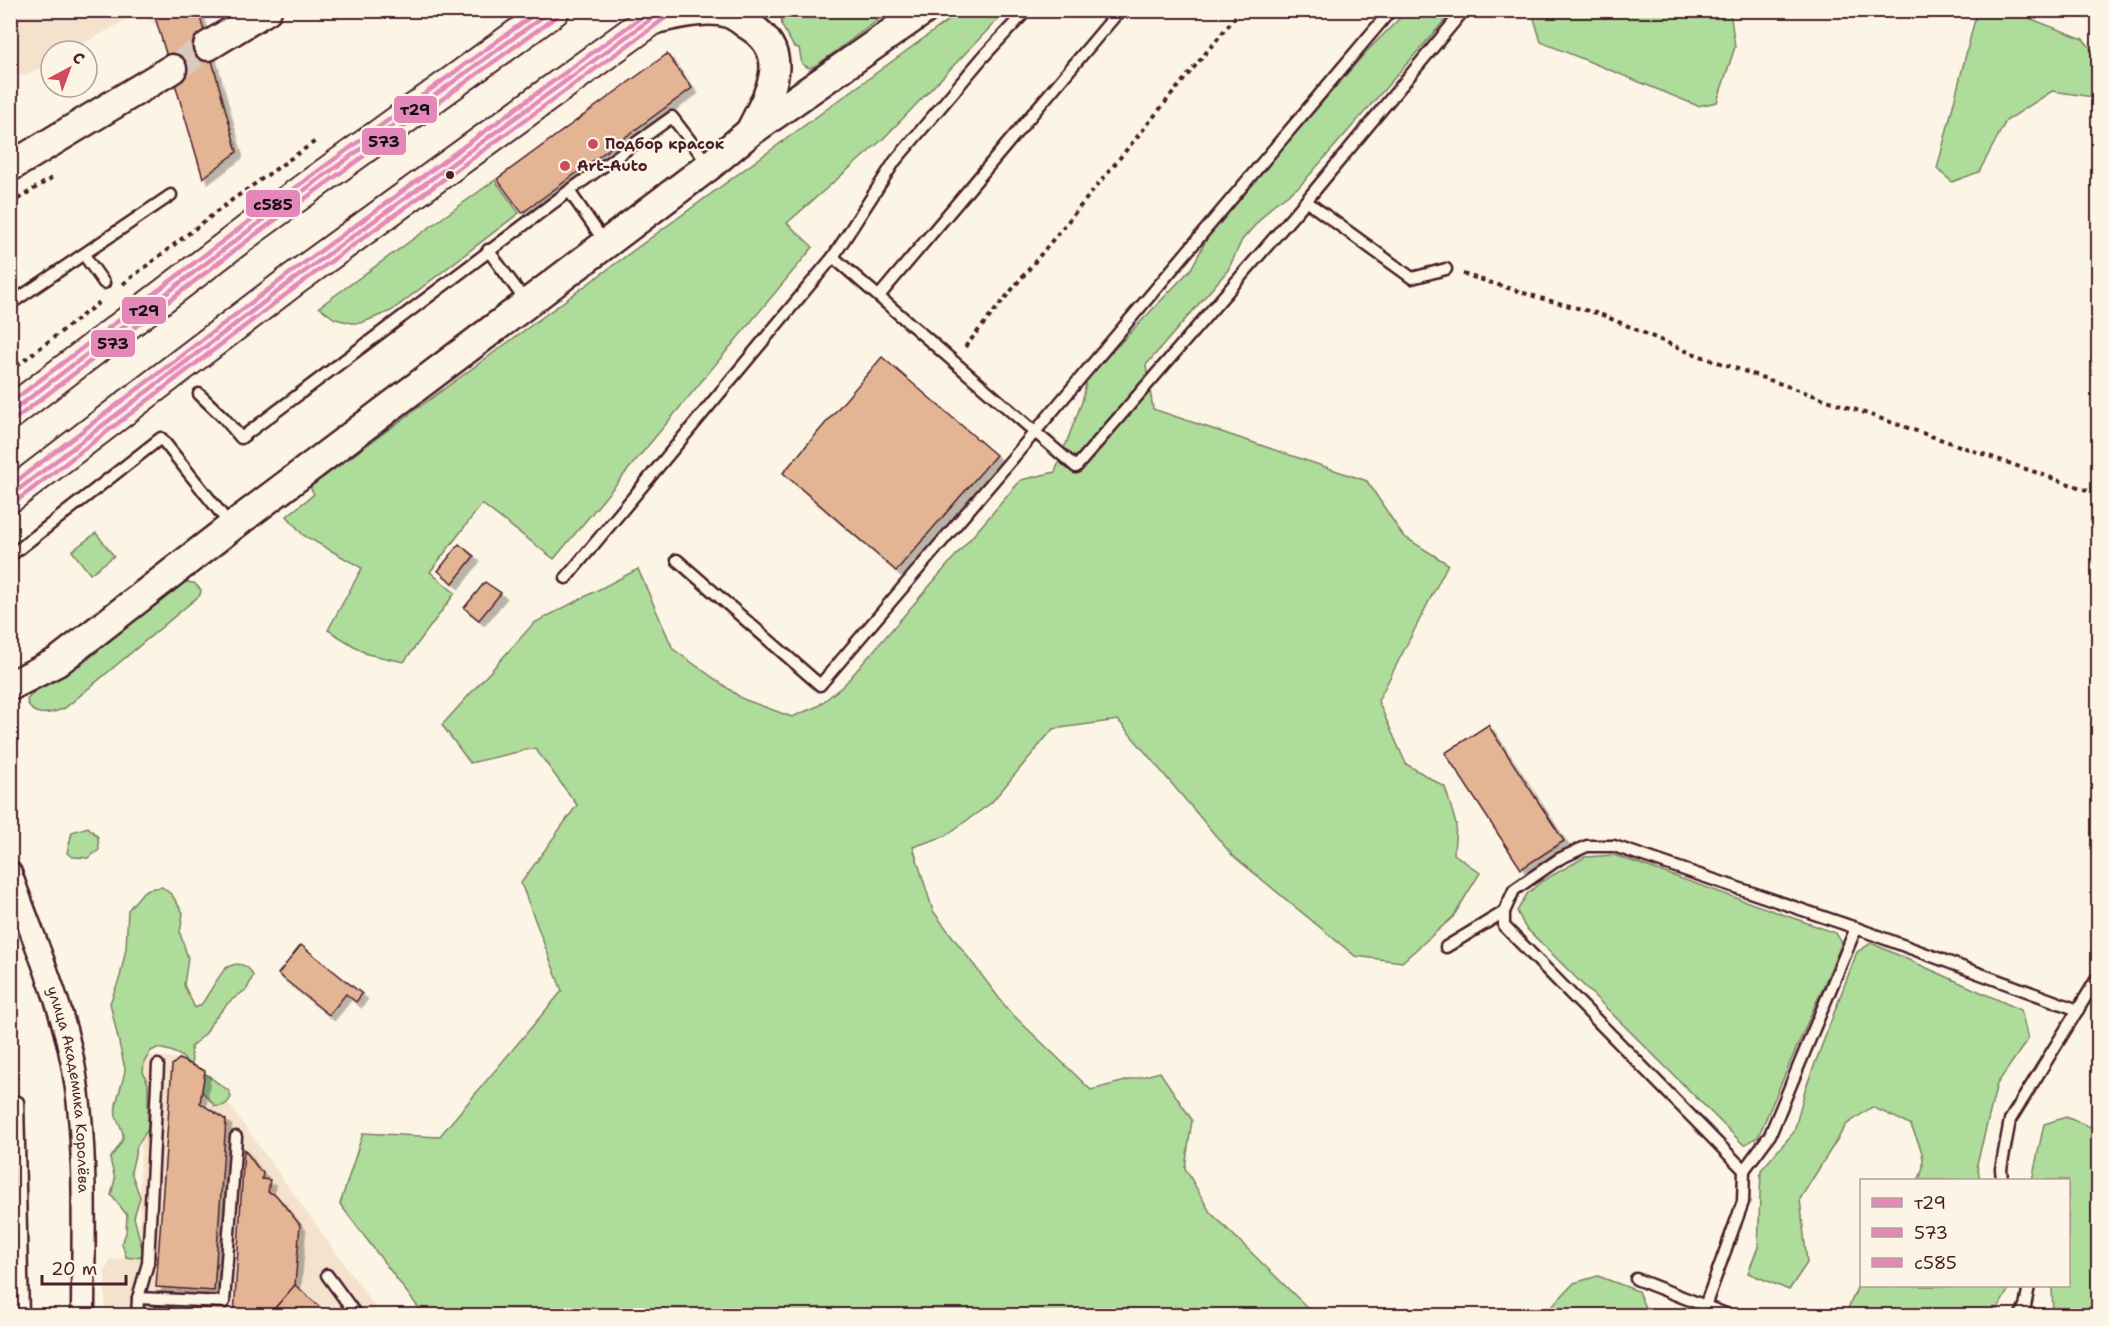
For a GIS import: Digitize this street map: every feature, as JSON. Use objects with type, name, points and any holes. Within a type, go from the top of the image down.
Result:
[{"type":"main road","points":[[10,413],[252,228],[553,10]]},
{"type":"main road","points":[[10,496],[293,280],[657,15]]},
{"type":"street","points":[[208,46],[267,10]]},
{"type":"street","points":[[10,686],[57,662],[231,526],[709,166],[750,132],[924,10]]},
{"type":"street","points":[[657,15],[698,11],[728,13],[758,31],[775,57],[774,78],[750,132]]},
{"type":"street","points":[[10,167],[172,69]]},
{"type":"street","name":"улица Академика Королёва","points":[[10,873],[63,1018],[76,1082],[81,1142],[83,1316]]},
{"type":"lane","points":[[566,578],[833,257],[895,161],[983,57],[1027,10]]},
{"type":"lane","points":[[879,296],[1120,10]]},
{"type":"lane","points":[[677,560],[820,685],[1391,10]]},
{"type":"lane","points":[[833,257],[1076,467],[1306,201],[1464,10]]},
{"type":"lane","points":[[199,394],[241,438],[488,250],[672,117],[709,166]]},
{"type":"lane","points":[[569,191],[606,244]]},
{"type":"lane","points":[[10,304],[171,195]]},
{"type":"lane","points":[[1306,201],[1412,278],[1446,269]]},
{"type":"lane","points":[[488,250],[528,303]]},
{"type":"lane","points":[[84,255],[104,283]]},
{"type":"lane","points":[[10,556],[160,438],[231,526]]},
{"type":"lane","points":[[1744,1170],[1504,926],[1504,912],[1514,890],[1558,859],[1587,846],[1614,846],[1856,928],[2078,1010]]},
{"type":"lane","points":[[1446,947],[1504,912]]},
{"type":"lane","points":[[1705,1306],[1743,1202],[1744,1170],[1770,1135],[1856,928]]},
{"type":"lane","points":[[2002,1179],[2001,1170],[2010,1120],[2098,977]]},
{"type":"lane","points":[[137,1316],[138,1298],[148,1263],[158,1065]]},
{"type":"lane","points":[[18,1102],[23,1316]]},
{"type":"lane","points":[[138,1298],[224,1302],[236,1137]]},
{"type":"lane","points":[[327,1275],[357,1316]]},
{"type":"lane","points":[[1636,1279],[1731,1316]]},
{"type":"lane","points":[[2020,1316],[2025,1306],[2029,1287]]},
{"type":"path","points":[[953,361],[1241,10]]},
{"type":"path","points":[[10,204],[56,175]]},
{"type":"path","points":[[1446,269],[1600,314],[1686,351],[2098,494]]},
{"type":"shaded area","points":[[11,11],[191,11],[161,28],[137,14],[92,39],[39,39],[39,68],[25,76],[11,76]]},
{"type":"shaded area","points":[[142,1055],[179,1059],[205,1071],[381,1315],[105,1316],[105,1272],[110,1259],[139,1258]]},
{"type":"green space","points":[[1534,10],[1730,11],[1735,47],[1717,102],[1698,106],[1541,42],[1533,15]]},
{"type":"green space","points":[[777,11],[890,11],[817,65],[809,68],[802,64],[799,48],[794,47],[782,26],[781,15]]},
{"type":"green space","points":[[961,11],[1006,11],[883,139],[787,223],[813,247],[554,559],[482,504],[430,572],[455,593],[404,662],[367,654],[328,630],[362,568],[303,535],[287,516],[314,494],[310,487]]},
{"type":"green space","points":[[1400,11],[1453,11],[1300,186],[1273,205],[1242,240],[1228,270],[1146,365],[1153,409],[1367,481],[1403,536],[1448,564],[1378,701],[1406,764],[1445,787],[1456,824],[1454,854],[1480,873],[1453,917],[1402,962],[1355,956],[1232,855],[1118,720],[1053,729],[991,803],[945,836],[913,847],[933,911],[1008,1010],[1091,1090],[1160,1072],[1192,1120],[1185,1168],[1210,1212],[1315,1315],[424,1315],[340,1204],[363,1133],[439,1137],[562,991],[521,883],[577,805],[535,748],[470,763],[442,725],[534,623],[638,569],[673,649],[743,699],[792,717],[818,706],[844,685],[1021,480],[1055,472],[1082,402],[1087,378],[1191,269],[1211,231],[1366,52],[1399,19]]},
{"type":"green space","points":[[1977,11],[2011,11],[2083,39],[2098,57],[2098,94],[2093,97],[2052,91],[2006,121],[1979,172],[1952,182],[1937,169]]},
{"type":"green space","points":[[495,180],[519,213],[391,311],[361,323],[352,323],[335,319],[319,307]]},
{"type":"green space","points":[[96,533],[114,556],[90,574],[72,551]]},
{"type":"green space","points":[[184,582],[194,583],[201,590],[200,595],[65,708],[42,713],[29,706],[27,700],[37,688],[82,664]]},
{"type":"green space","points":[[88,827],[98,837],[99,850],[88,858],[73,857],[67,853],[72,832]]},
{"type":"green space","points":[[1614,855],[1836,933],[1842,943],[1758,1137],[1744,1145],[1525,927],[1517,911],[1527,894],[1542,881],[1585,857]]},
{"type":"green space","points":[[162,887],[172,895],[183,913],[180,933],[188,958],[184,985],[195,1008],[201,1005],[226,968],[238,964],[246,966],[253,976],[247,989],[229,1002],[206,1033],[191,1047],[192,1064],[229,1091],[231,1097],[226,1104],[215,1106],[200,1089],[191,1067],[181,1056],[157,1048],[151,1051],[144,1062],[143,1072],[148,1084],[148,1129],[137,1146],[131,1172],[140,1197],[134,1217],[143,1252],[141,1256],[131,1258],[126,1257],[122,1243],[126,1233],[127,1215],[111,1195],[115,1179],[110,1159],[123,1138],[115,1111],[125,1069],[110,1003],[120,977],[126,949],[128,910],[143,892]]},
{"type":"green space","points":[[1871,943],[2021,1010],[2028,1039],[1997,1084],[1977,1164],[1980,1179],[1918,1179],[1923,1166],[1922,1151],[1910,1124],[1872,1107],[1846,1125],[1800,1199],[1807,1263],[1789,1290],[1748,1273],[1758,1247],[1761,1170],[1794,1132],[1805,1090],[1857,952]]},
{"type":"green space","points":[[2066,1117],[2098,1130],[2098,1315],[2053,1315],[2052,1287],[2070,1287],[2070,1179],[2032,1179],[2044,1124]]},
{"type":"green space","points":[[1598,1276],[1638,1291],[1648,1315],[1544,1315],[1574,1283]]},
{"type":"green space","points":[[1860,1281],[1860,1287],[2010,1287],[1994,1315],[1847,1315]]},
{"type":"building","points":[[153,10],[198,10],[237,152],[203,178]]},
{"type":"building","points":[[667,54],[692,88],[522,213],[497,179]]},
{"type":"building","points":[[882,357],[996,455],[896,571],[783,473]]},
{"type":"building","points":[[459,544],[474,556],[453,583],[438,571]]},
{"type":"building","points":[[485,582],[501,593],[479,620],[464,608]]},
{"type":"building","points":[[1488,725],[1564,841],[1521,869],[1445,753]]},
{"type":"building","points":[[301,945],[362,994],[356,1002],[346,994],[329,1015],[278,974]]},
{"type":"building","points":[[179,1059],[205,1071],[200,1103],[226,1120],[214,1291],[156,1287],[172,1065]]},
{"type":"building","points":[[244,1149],[263,1172],[262,1179],[270,1180],[268,1192],[276,1195],[300,1225],[295,1285],[268,1316],[234,1316]]},
{"type":"building","points":[[295,1285],[330,1316],[268,1316]]},
{"type":"building","points":[[155,1306],[177,1309],[185,1316],[154,1316]]},
{"type":"tunnel","points":[[172,69],[208,46]]},
{"type":"transit line","name":"с585","points":[[10,403],[248,222],[540,10]]},
{"type":"transit line","name":"т29","points":[[10,413],[252,228],[552,10]]},
{"type":"transit line","name":"с585","points":[[10,486],[289,274],[651,10]]},
{"type":"transit line","name":"т29","points":[[10,496],[293,280],[663,10]]},
{"type":"transit line","name":"573","points":[[15,419],[256,234],[557,16]]},
{"type":"transit line","name":"573","points":[[15,502],[297,286],[668,16]]},
{"type":"place","name":"Подбор красок","points":[[593,144]]},
{"type":"place","name":"Art-Auto","points":[[565,166]]}]
